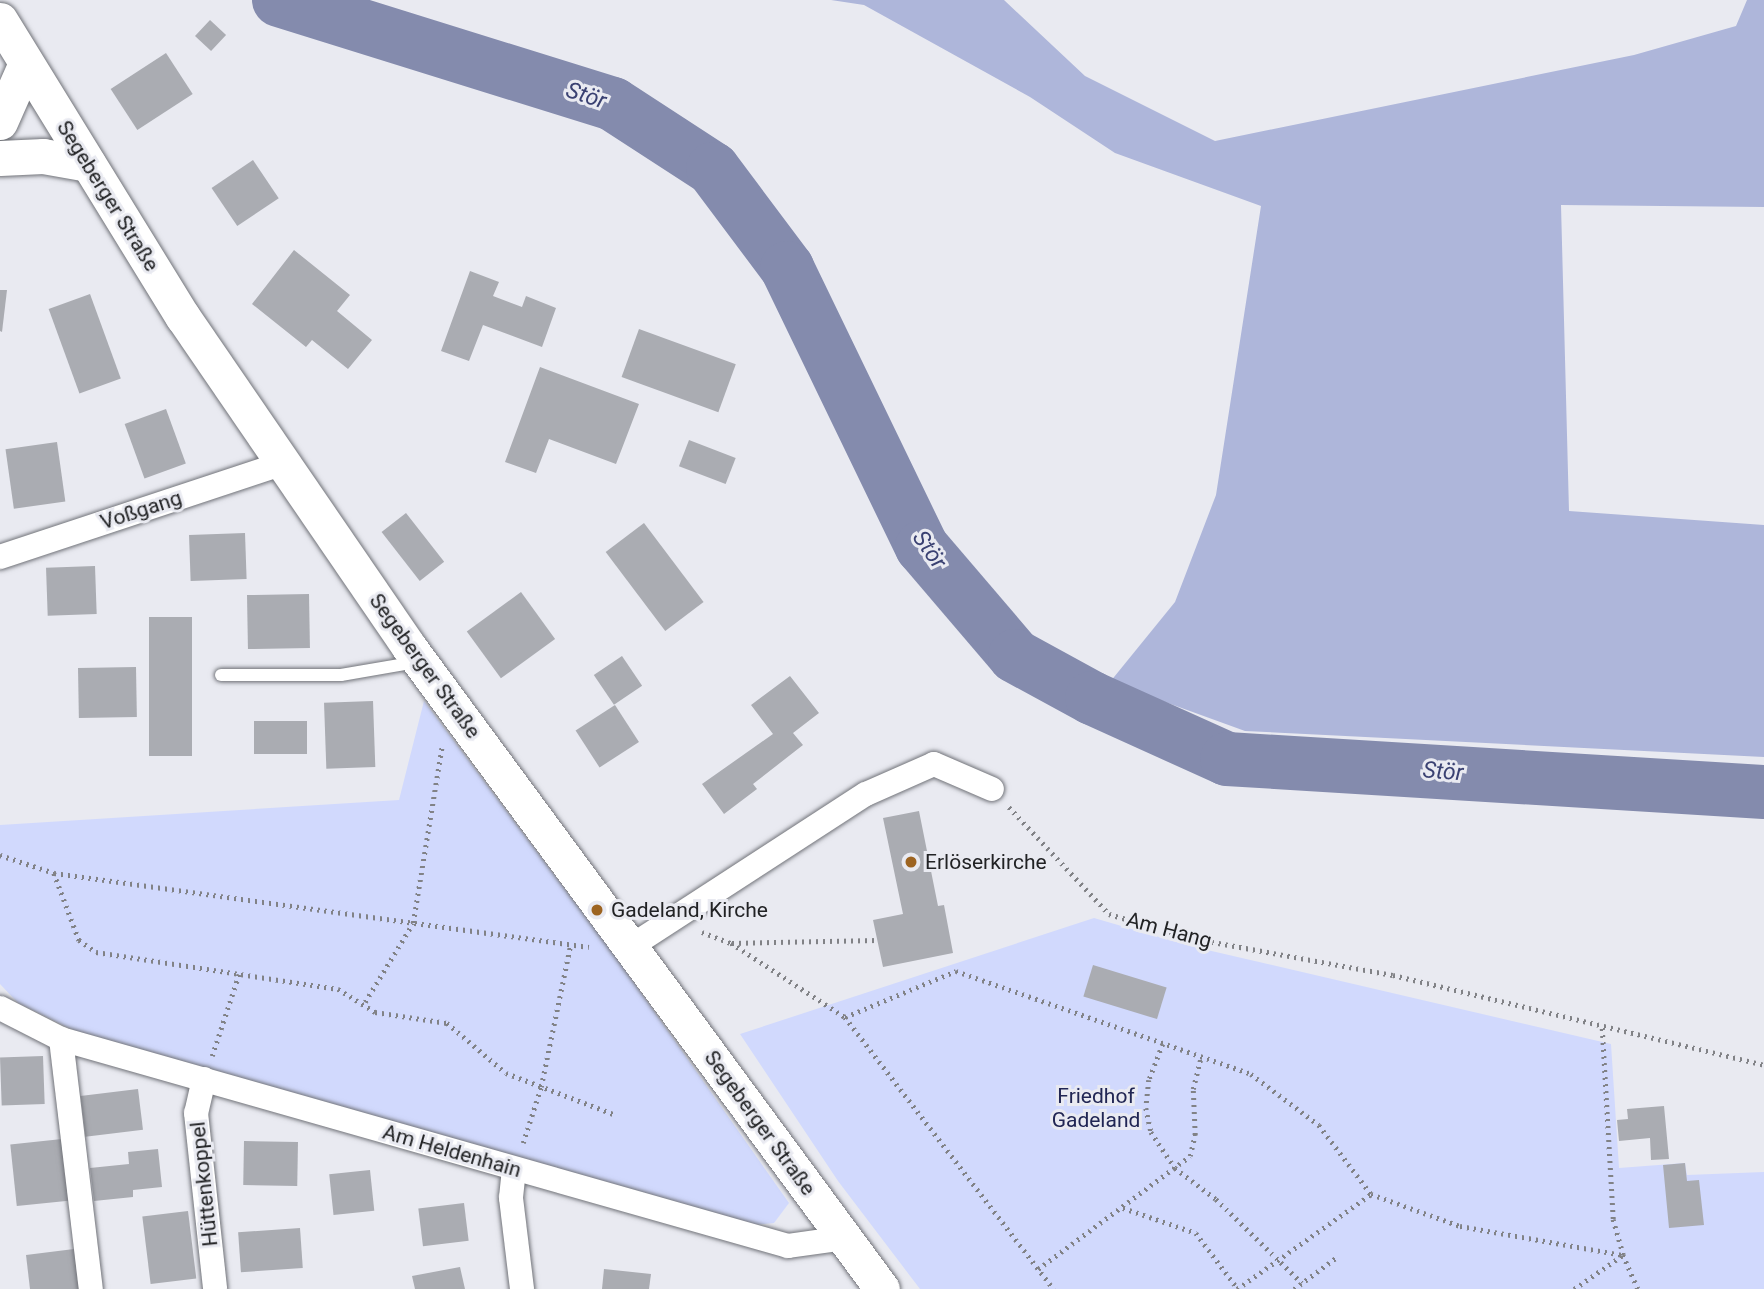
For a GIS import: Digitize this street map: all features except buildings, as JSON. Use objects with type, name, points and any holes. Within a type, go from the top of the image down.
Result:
[{"type":"main road","name":"Segeberger Straße","points":[[0,20],[13,71],[88,164],[183,317],[282,464],[449,701],[882,1289]]},
{"type":"main road","points":[[0,122],[13,71]]},
{"type":"main road","points":[[0,158],[43,156],[88,164]]},
{"type":"street","name":"Voßgang","points":[[0,557],[282,464]]},
{"type":"street","points":[[630,947],[866,794],[934,764],[992,789]]},
{"type":"street","name":"Am Heldenhain","points":[[0,1008],[61,1039],[788,1246],[845,1238]]},
{"type":"street","points":[[61,1039],[91,1289]]},
{"type":"street","name":"Hüttenkoppel","points":[[204,1079],[197,1113],[215,1289]]},
{"type":"street","points":[[514,1169],[511,1198],[522,1289]]},
{"type":"lane","points":[[221,675],[341,675],[420,661]]},
{"type":"path","points":[[365,1002],[413,923],[449,701]]},
{"type":"path","name":"Am Hang","points":[[992,789],[1109,914],[1191,938],[1393,975],[1764,1065]]},
{"type":"path","points":[[0,855],[54,873],[570,947],[630,947]]},
{"type":"path","points":[[54,873],[79,940],[96,952],[338,989],[365,1002],[375,1012],[447,1023],[506,1073],[616,1115]]},
{"type":"path","points":[[672,921],[731,943],[845,1017],[1054,1289]]},
{"type":"path","points":[[731,943],[878,940]]},
{"type":"path","points":[[514,1169],[541,1087],[570,947]]},
{"type":"path","points":[[845,1017],[956,971],[1251,1074],[1319,1125],[1371,1194],[1460,1226],[1623,1255]]},
{"type":"path","points":[[204,1079],[239,974]]},
{"type":"path","points":[[1602,1026],[1614,1219],[1623,1255],[1638,1289]]},
{"type":"path","points":[[1163,1044],[1149,1080],[1146,1108],[1151,1132],[1175,1168],[1280,1258],[1302,1283]]},
{"type":"path","points":[[1038,1269],[1190,1156],[1195,1135],[1193,1089],[1201,1057]]},
{"type":"path","points":[[1122,1208],[1196,1233],[1237,1289],[1371,1194]]},
{"type":"path","points":[[1574,1289],[1623,1255]]},
{"type":"path","points":[[1294,1289],[1337,1257]]},
{"type":"green space","points":[[424,701],[615,956],[789,1203],[774,1223],[743,1226],[75,1031],[18,1003],[0,984],[0,825],[399,800]]},
{"type":"green space","name":"Friedhof Gadeland","points":[[1094,918],[1190,946],[1611,1044],[1619,1168],[1685,1163],[1687,1175],[1764,1172],[1764,1289],[920,1289],[838,1181],[740,1034]]},
{"type":"shaded area","points":[[831,0],[1004,0],[1085,76],[1215,141],[1634,55],[1736,26],[1747,0],[1764,0],[1764,207],[1561,205],[1569,511],[1764,525],[1764,757],[1245,731],[1110,682],[1175,602],[1216,495],[1261,206],[1115,153],[1030,97],[864,5]]},
{"type":"waterway","name":"Stör","points":[[279,0],[613,104],[713,169],[787,268],[922,547],[1015,656],[1092,698],[1227,759],[1764,792]]},
{"type":"place","name":"Erlöserkirche","points":[[911,862]]},
{"type":"place","name":"Gadeland, Kirche","points":[[597,910]]}]
